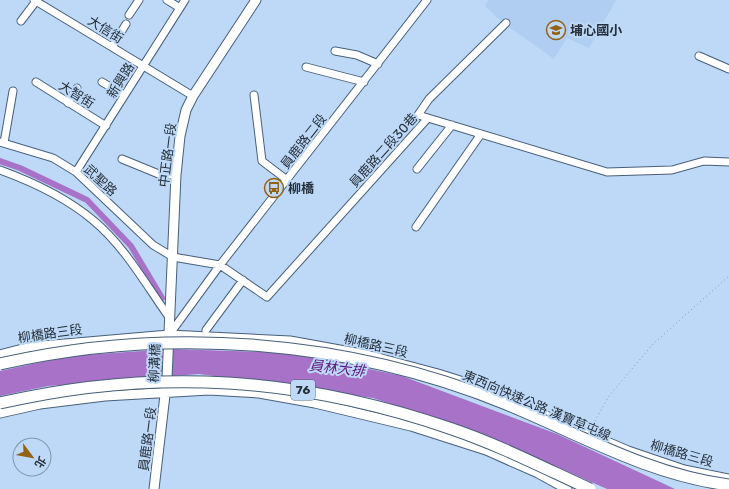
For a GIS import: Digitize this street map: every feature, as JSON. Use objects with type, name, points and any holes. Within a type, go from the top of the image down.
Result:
[{"type":"highway","name":"東西向快速公路 漢寶草屯線","points":[[0,364],[33,356],[107,346],[185,342],[292,349],[330,355],[367,362],[435,379],[506,404],[626,457],[657,469],[684,477],[729,485]]},
{"type":"highway","name":"76","points":[[0,403],[38,394],[105,385],[211,381],[282,387],[316,392],[414,416],[490,443],[590,489]]},
{"type":"main road","name":"中正路一段","points":[[169,335],[176,175],[180,136],[186,110],[193,96],[256,0]]},
{"type":"main road","name":"柳溝橋","points":[[166,392],[169,335]]},
{"type":"main road","name":"柳橋路三段","points":[[0,355],[30,347],[169,335],[290,341],[367,355],[476,386],[628,451],[684,470],[729,479]]},
{"type":"main road","points":[[0,413],[40,404],[105,396],[209,390],[259,393],[357,412],[411,426],[486,450],[538,473],[567,489]]},
{"type":"main road","name":"員鹿路一段","points":[[154,489],[166,392]]},
{"type":"street","points":[[20,21],[36,0]]},
{"type":"street","name":"大信街","points":[[36,0],[193,96]]},
{"type":"street","points":[[129,15],[139,0]]},
{"type":"street","points":[[167,0],[180,8]]},
{"type":"street","name":"新興路","points":[[76,172],[185,0]]},
{"type":"street","name":"員鹿路二段","points":[[169,335],[220,265],[427,0]]},
{"type":"street","points":[[428,118],[418,116],[429,100],[506,23]]},
{"type":"street","points":[[112,47],[126,24]]},
{"type":"street","points":[[335,51],[357,55],[378,64]]},
{"type":"street","points":[[700,56],[729,69]]},
{"type":"street","points":[[306,67],[364,82]]},
{"type":"street","name":"大智街","points":[[36,82],[106,126]]},
{"type":"street","points":[[102,82],[124,95]]},
{"type":"street","points":[[68,103],[77,88]]},
{"type":"street","points":[[2,143],[13,91]]},
{"type":"street","points":[[254,95],[262,161],[287,180]]},
{"type":"street","name":"員鹿路二段30巷","points":[[173,257],[220,265],[267,297],[428,118],[607,172],[672,170],[704,161],[729,162]]},
{"type":"street","points":[[417,168],[452,125]]},
{"type":"street","points":[[416,227],[481,134]]},
{"type":"street","name":"武聖路","points":[[2,143],[53,158],[76,172],[153,245],[173,257]]},
{"type":"street","points":[[122,159],[161,175],[176,175]]},
{"type":"street","points":[[0,170],[22,178],[58,196],[94,221],[126,256],[169,318]]},
{"type":"street","points":[[206,330],[243,280]]},
{"type":"path","points":[[565,474],[609,396],[653,344],[729,276]]},
{"type":"shaded area","name":"埔心國小","points":[[488,0],[616,0],[589,48],[567,38],[554,59],[503,23],[485,6]]},
{"type":"water","name":"員林大排","points":[[171,349],[294,353],[402,376],[557,434],[675,489],[607,489],[491,438],[373,398],[199,374],[48,386],[0,396],[0,371],[70,356]]},
{"type":"waterway","points":[[0,161],[20,168],[87,200],[131,246],[162,298]]},
{"type":"place","name":"埔心國小","points":[[556,30]]},
{"type":"place","name":"柳橋","points":[[274,188]]}]
